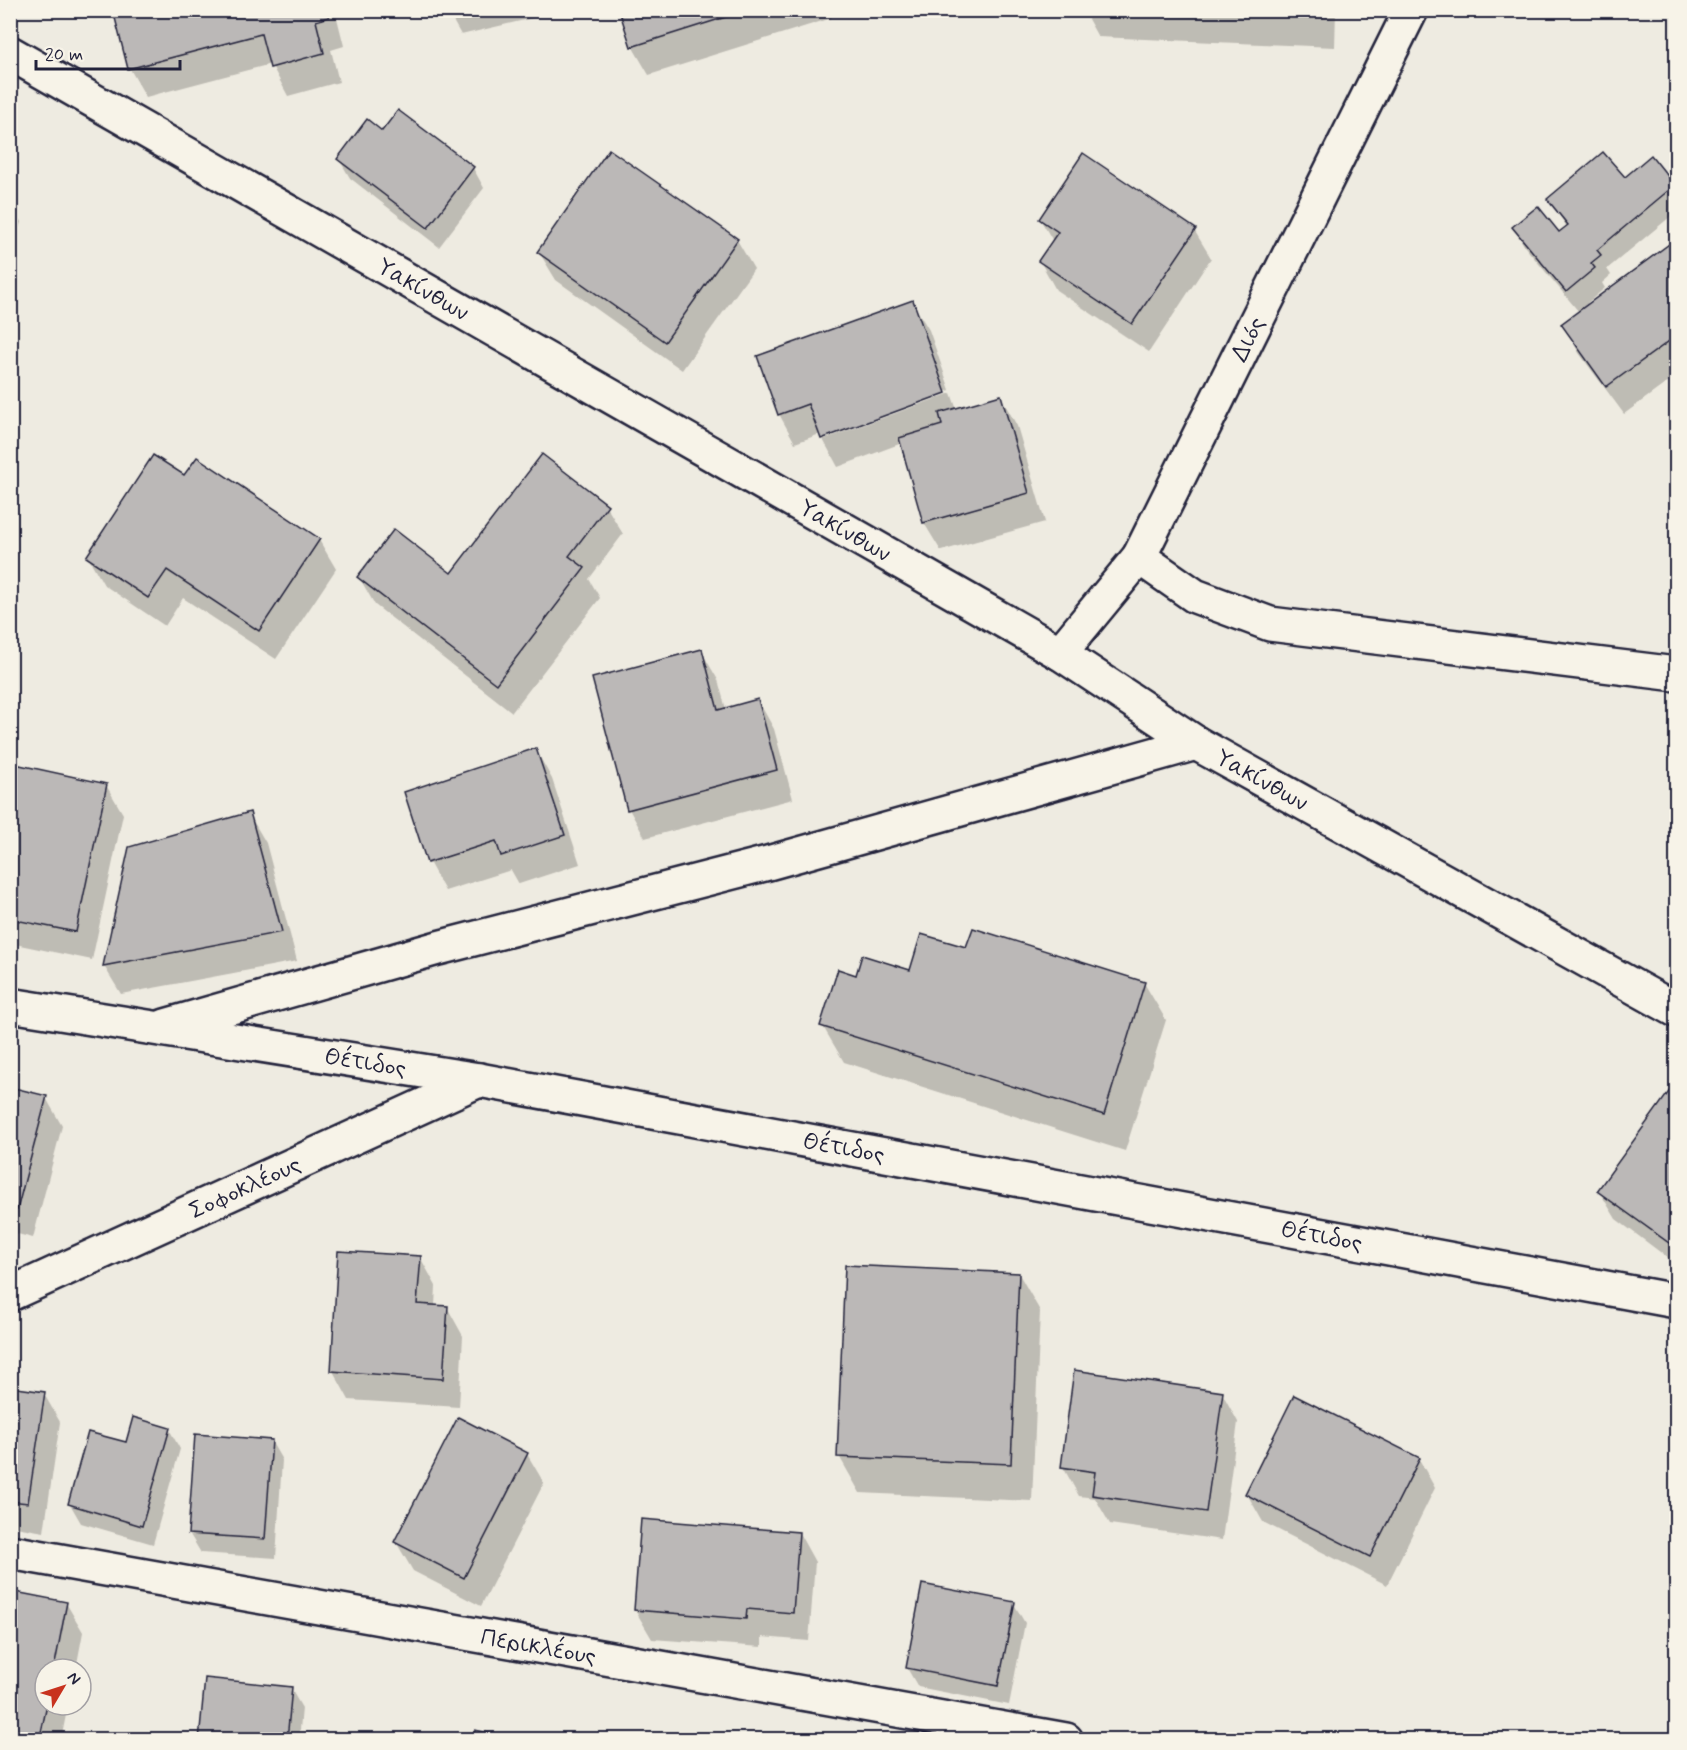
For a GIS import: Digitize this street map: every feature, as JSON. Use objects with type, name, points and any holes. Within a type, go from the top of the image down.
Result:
[{"type":"street","name":"Διός","points":[[1060,653],[1139,557],[1411,10]]},
{"type":"street","name":"Υακίνθων","points":[[10,53],[1060,653],[1196,742],[1677,1010]]},
{"type":"street","points":[[1139,557],[1195,596],[1270,624],[1677,674]]},
{"type":"street","points":[[157,1028],[438,948],[768,863],[1196,742]]},
{"type":"street","name":"Θέτιδος","points":[[10,1005],[479,1080],[1677,1301]]},
{"type":"street","name":"Σοφοκλέους","points":[[10,1294],[479,1080]]},
{"type":"street","name":"Περικλέους","points":[[10,1552],[1066,1740]]},
{"type":"building","points":[[113,10],[327,10],[329,17],[316,21],[324,53],[270,68],[261,34],[128,69]]},
{"type":"building","points":[[619,10],[748,10],[631,47]]},
{"type":"building","points":[[398,110],[474,167],[428,228],[337,159],[367,119],[382,131]]},
{"type":"building","points":[[609,149],[738,239],[665,342],[537,252]]},
{"type":"building","points":[[1603,152],[1625,177],[1651,155],[1675,185],[1597,250],[1601,255],[1591,263],[1595,268],[1566,292],[1512,227],[1538,206],[1559,232],[1568,225],[1547,199]]},
{"type":"building","points":[[1083,153],[1196,229],[1132,324],[1038,261],[1058,232],[1039,219]]},
{"type":"building","points":[[1676,239],[1676,336],[1606,387],[1561,324]]},
{"type":"building","points":[[913,300],[946,393],[821,439],[808,404],[778,415],[757,356]]},
{"type":"building","points":[[1001,395],[1029,493],[923,523],[899,438],[942,425],[939,413]]},
{"type":"building","points":[[542,454],[608,505],[569,556],[585,568],[496,684],[357,577],[394,529],[451,573]]},
{"type":"building","points":[[153,455],[184,475],[197,457],[320,539],[259,631],[167,570],[148,598],[86,557]]},
{"type":"building","points":[[702,649],[718,710],[758,699],[777,770],[627,810],[592,678]]},
{"type":"building","points":[[536,748],[565,835],[501,856],[496,841],[427,863],[404,792]]},
{"type":"building","points":[[15,764],[107,784],[76,932],[10,919],[10,786]]},
{"type":"building","points":[[250,812],[282,932],[103,966],[129,847]]},
{"type":"building","points":[[973,928],[1145,982],[1104,1115],[820,1026],[838,969],[856,975],[862,955],[910,970],[921,934],[966,947]]},
{"type":"building","points":[[1676,1082],[1676,1248],[1597,1191]]},
{"type":"building","points":[[10,1087],[47,1096],[17,1210],[10,1208]]},
{"type":"building","points":[[338,1251],[421,1256],[417,1304],[448,1306],[443,1379],[331,1371]]},
{"type":"building","points":[[845,1265],[1019,1273],[1011,1464],[837,1457]]},
{"type":"building","points":[[1074,1370],[1223,1392],[1206,1512],[1092,1495],[1095,1472],[1061,1467]]},
{"type":"building","points":[[10,1387],[45,1392],[28,1503],[10,1501]]},
{"type":"building","points":[[1294,1395],[1420,1458],[1370,1557],[1245,1494]]},
{"type":"building","points":[[133,1417],[170,1428],[142,1526],[68,1504],[88,1432],[126,1442]]},
{"type":"building","points":[[458,1417],[528,1453],[464,1578],[394,1542]]},
{"type":"building","points":[[195,1434],[272,1440],[265,1539],[188,1534]]},
{"type":"building","points":[[641,1519],[799,1532],[793,1613],[747,1609],[746,1619],[634,1610]]},
{"type":"building","points":[[922,1584],[1015,1602],[998,1686],[906,1668]]},
{"type":"building","points":[[10,1591],[67,1602],[56,1657],[33,1657],[33,1717],[44,1717],[40,1737],[10,1731]]},
{"type":"building","points":[[205,1678],[292,1687],[287,1740],[199,1740]]},
{"type":"building","points":[[475,1730],[519,1740],[473,1740]]}]
